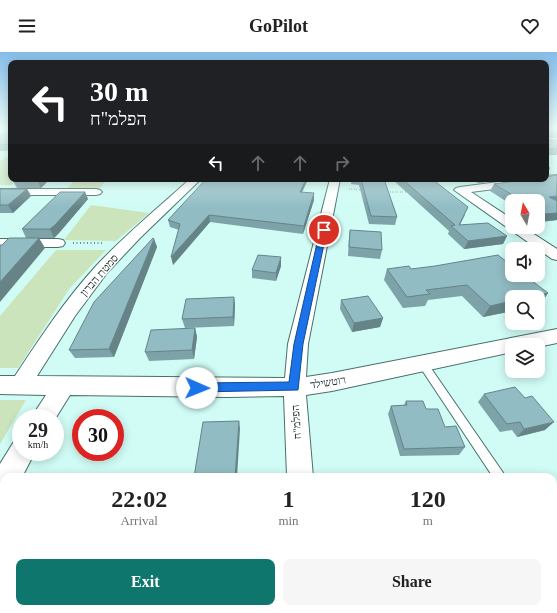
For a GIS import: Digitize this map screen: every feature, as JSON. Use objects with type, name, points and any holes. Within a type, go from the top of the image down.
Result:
[{"type":"street","points":[[51,192],[61,182]]},
{"type":"street","name":"סמטת הברון","points":[[10,385],[104,267],[193,182]]},
{"type":"street","points":[[505,221],[460,190],[525,182]]},
{"type":"street","name":"הפלמ\"ח","points":[[300,473],[294,371],[298,344],[334,183]]},
{"type":"street","points":[[0,192],[96,192]]},
{"type":"street","points":[[525,234],[557,256]]},
{"type":"street","points":[[0,243],[58,243]]},
{"type":"street","name":"רוטשילד","points":[[545,338],[557,336]]},
{"type":"street","name":"רוטשילד","points":[[10,385],[227,388],[294,386],[332,382],[505,346]]},
{"type":"street","points":[[49,409],[64,386]]},
{"type":"street","points":[[9,473],[17,461]]},
{"type":"lane","points":[[423,364],[497,473]]},
{"type":"path","points":[[334,183],[364,190]]},
{"type":"path","points":[[380,192],[410,192]]},
{"type":"path","points":[[58,243],[128,244]]},
{"type":"green space","points":[[8,157],[8,182],[14,182],[11,185],[0,185],[0,161]]},
{"type":"green space","points":[[73,182],[105,182],[99,189],[66,189]]},
{"type":"green space","points":[[91,205],[149,213],[116,241],[64,240]]},
{"type":"green space","points":[[56,250],[106,250],[70,288],[18,368],[0,368],[0,316]]},
{"type":"green space","points":[[0,400],[26,400],[21,409],[12,409],[12,424],[0,444]]},
{"type":"building","points":[[557,175],[557,196],[549,197],[557,201],[557,213],[545,214],[545,194],[511,194],[494,184],[508,182],[549,182],[549,176]]},
{"type":"building","points":[[203,182],[305,182],[300,192],[314,193],[304,226],[209,215],[171,257],[180,224],[168,220]]},
{"type":"building","points":[[362,182],[385,182],[397,217],[371,216]]},
{"type":"building","points":[[405,182],[436,182],[468,207],[459,225],[488,223],[507,236],[468,241],[451,226],[455,225]]},
{"type":"building","points":[[27,189],[8,205],[0,205],[0,190]]},
{"type":"building","points":[[60,192],[85,192],[50,229],[22,229]]},
{"type":"building","points":[[350,230],[381,232],[382,250],[349,247]]},
{"type":"building","points":[[9,238],[39,238],[0,282],[0,245],[2,245]]},
{"type":"building","points":[[153,238],[154,239],[109,349],[69,350],[94,302]]},
{"type":"building","points":[[258,255],[281,257],[276,273],[252,270]]},
{"type":"building","points":[[498,255],[505,260],[505,282],[533,282],[544,290],[505,290],[505,303],[490,306],[467,285],[426,290],[430,294],[407,297],[387,269],[409,266],[411,269]]},
{"type":"building","points":[[368,296],[383,318],[354,323],[341,300]]},
{"type":"building","points":[[234,297],[233,317],[182,319],[186,299]]},
{"type":"building","points":[[195,328],[192,350],[145,352],[151,330]]},
{"type":"building","points":[[515,387],[525,398],[532,396],[554,422],[524,429],[520,422],[507,424],[484,394]]},
{"type":"building","points":[[406,401],[423,401],[426,409],[438,409],[445,427],[456,426],[465,447],[404,449],[391,406],[407,405]]},
{"type":"building","points":[[239,421],[235,473],[195,473],[203,422]]},
{"type":"route","points":[[197,388],[260,388],[294,386],[294,371],[298,344],[324,230]]}]
